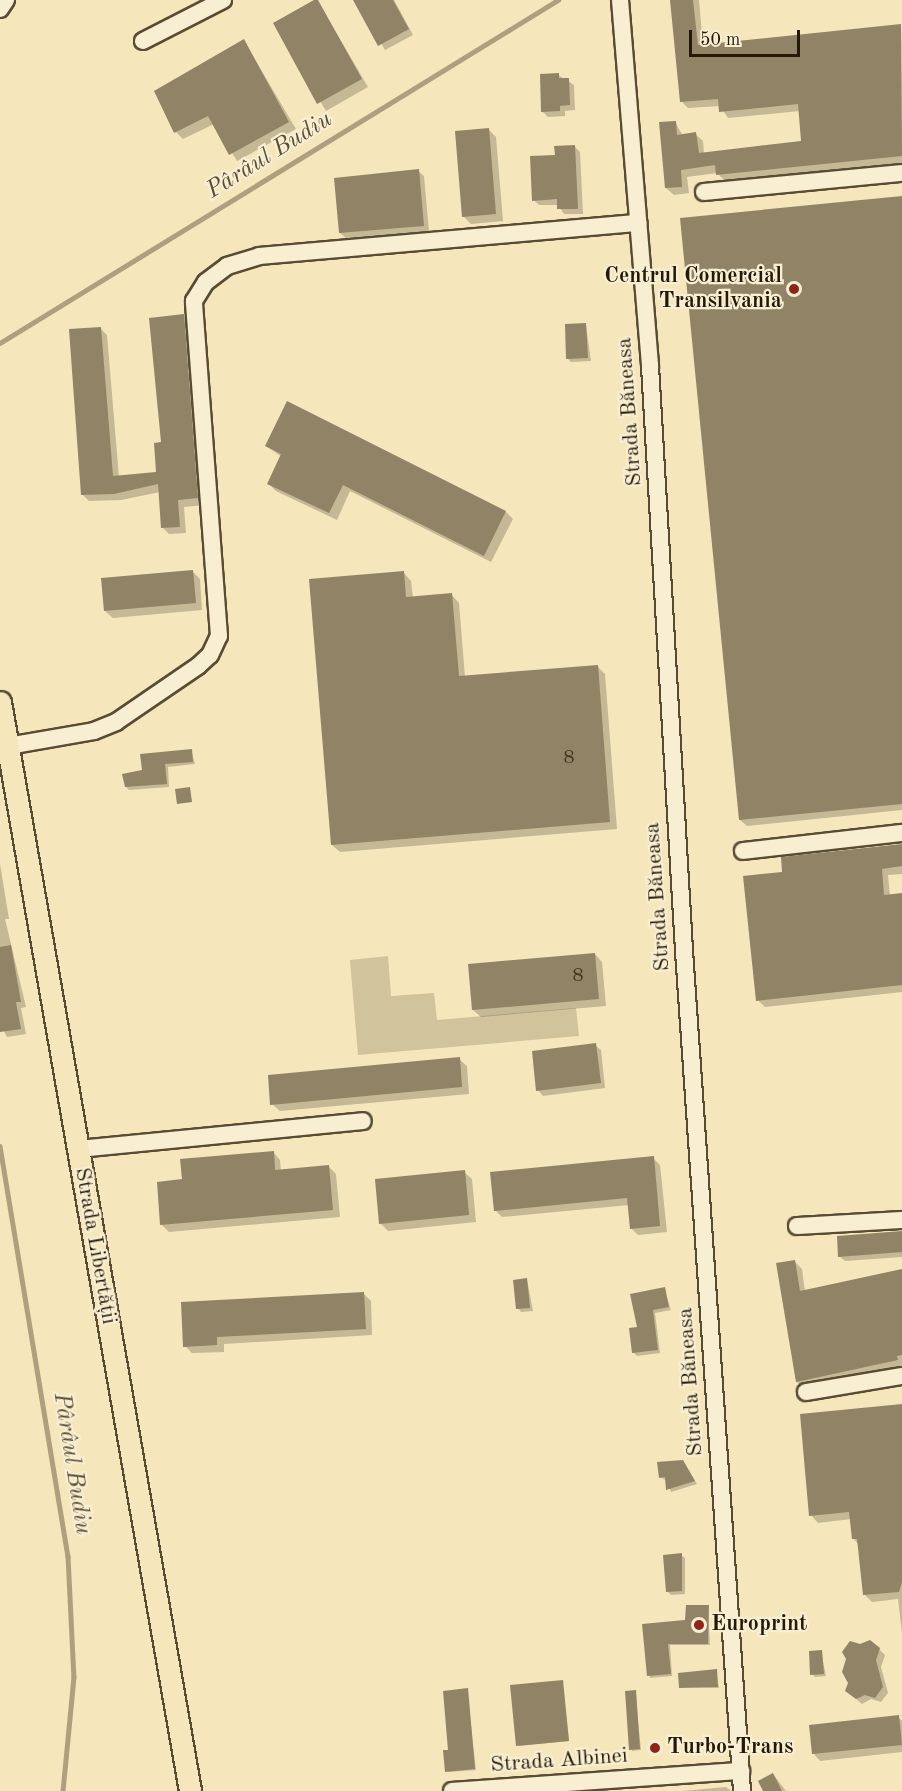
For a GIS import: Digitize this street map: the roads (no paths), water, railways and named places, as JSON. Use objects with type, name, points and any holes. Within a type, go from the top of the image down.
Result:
[{"type":"main road","name":"Strada Libertății","points":[[0,702],[190,1791]]},
{"type":"street","points":[[0,9],[6,0]]},
{"type":"street","points":[[143,41],[223,0]]},
{"type":"street","name":"Strada Băneasa","points":[[620,0],[639,223],[684,951],[742,1791]]},
{"type":"street","points":[[704,192],[902,173]]},
{"type":"street","points":[[8,746],[94,731],[116,722],[198,666],[210,655],[219,636],[194,302],[206,282],[227,266],[259,256],[639,223]]},
{"type":"street","points":[[743,851],[902,833]]},
{"type":"street","points":[[79,1149],[363,1121]]},
{"type":"street","points":[[797,1226],[902,1220]]},
{"type":"street","points":[[806,1392],[902,1376]]},
{"type":"street","name":"Strada Albinei","points":[[452,1791],[741,1771]]},
{"type":"waterway","name":"Pârâul Budiu","points":[[0,343],[558,0]]},
{"type":"waterway","name":"Pârâul Budiu","points":[[0,1146],[68,1556],[74,1677],[63,1791]]},
{"type":"place","name":"Centrul Comercial Transilvania","points":[[794,289]]},
{"type":"place","name":"Europrint","points":[[699,1625]]},
{"type":"place","name":"Turbo-Trans","points":[[655,1748]]}]
